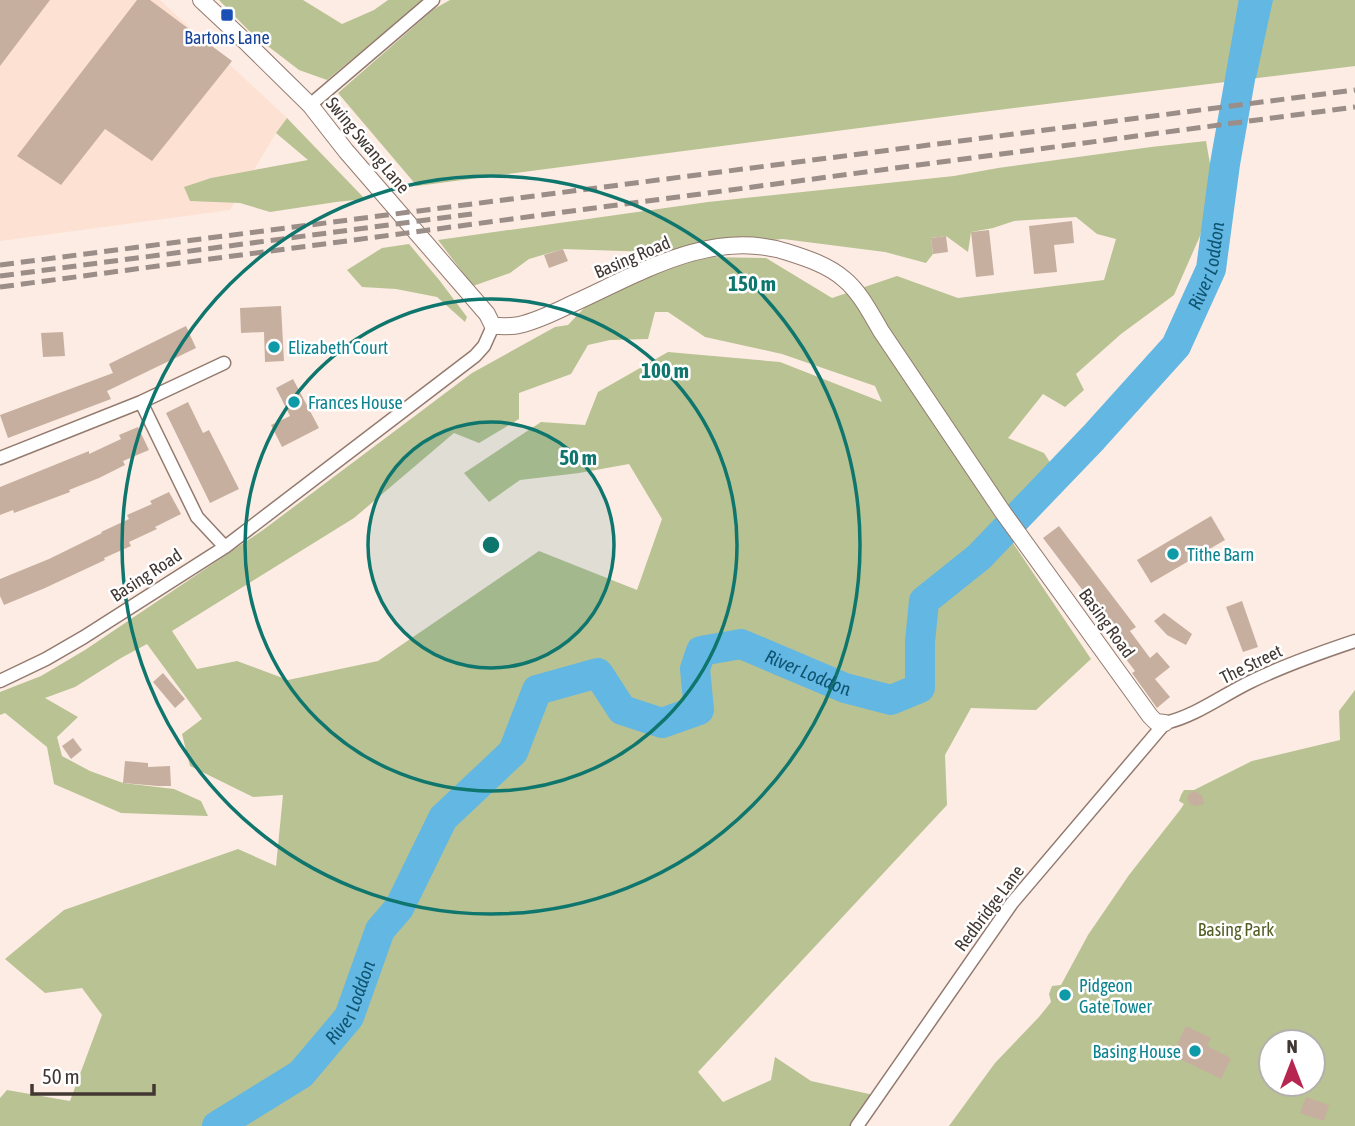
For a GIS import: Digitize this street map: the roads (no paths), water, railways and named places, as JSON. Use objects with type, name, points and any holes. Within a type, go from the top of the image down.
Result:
[{"type":"street","name":"Swing Swang Lane","points":[[201,0],[310,105],[486,314],[493,326]]},
{"type":"street","points":[[310,105],[433,0]]},
{"type":"street","name":"Basing Road","points":[[0,681],[84,637],[225,547],[475,356],[484,346],[493,326],[520,325],[548,315],[691,252],[726,245],[755,244],[805,257],[845,279],[1021,538],[1150,716],[1156,722],[1165,723]]},
{"type":"street","points":[[0,458],[141,402],[224,363]]},
{"type":"street","points":[[141,402],[197,517],[225,547]]},
{"type":"street","name":"The Street","points":[[1165,723],[1183,719],[1250,682],[1284,667],[1355,641]]},
{"type":"street","name":"Redbridge Lane","points":[[857,1126],[1012,903],[1165,723]]},
{"type":"water","points":[[1250,0],[1273,0],[1256,78],[1234,81],[1244,17]]},
{"type":"waterway","name":"River Loddon","points":[[217,1126],[301,1074],[349,1017],[380,930],[399,908],[443,818],[513,752],[537,690],[598,673],[622,710],[662,723],[699,710],[695,669],[701,651],[741,644],[845,688],[891,700],[920,688],[920,642],[924,601],[979,557],[1093,438],[1176,346],[1211,269],[1225,164],[1254,0]]},
{"type":"railway","points":[[0,265],[1355,90]]},
{"type":"railway","points":[[0,287],[1355,107]]},
{"type":"railway","points":[[0,276],[472,214]]},
{"type":"place","name":"Bartons Lane","points":[[227,15]]},
{"type":"place","name":"Elizabeth Court","points":[[274,347]]},
{"type":"place","name":"Frances House","points":[[294,402]]},
{"type":"place","name":"Tithe Barn","points":[[1173,554]]},
{"type":"place","name":"Pidgeon Gate Tower","points":[[1065,995]]},
{"type":"place","name":"Basing House","points":[[1195,1051]]},
{"type":"park label","name":"Basing Park","points":[[1236,929]]}]
